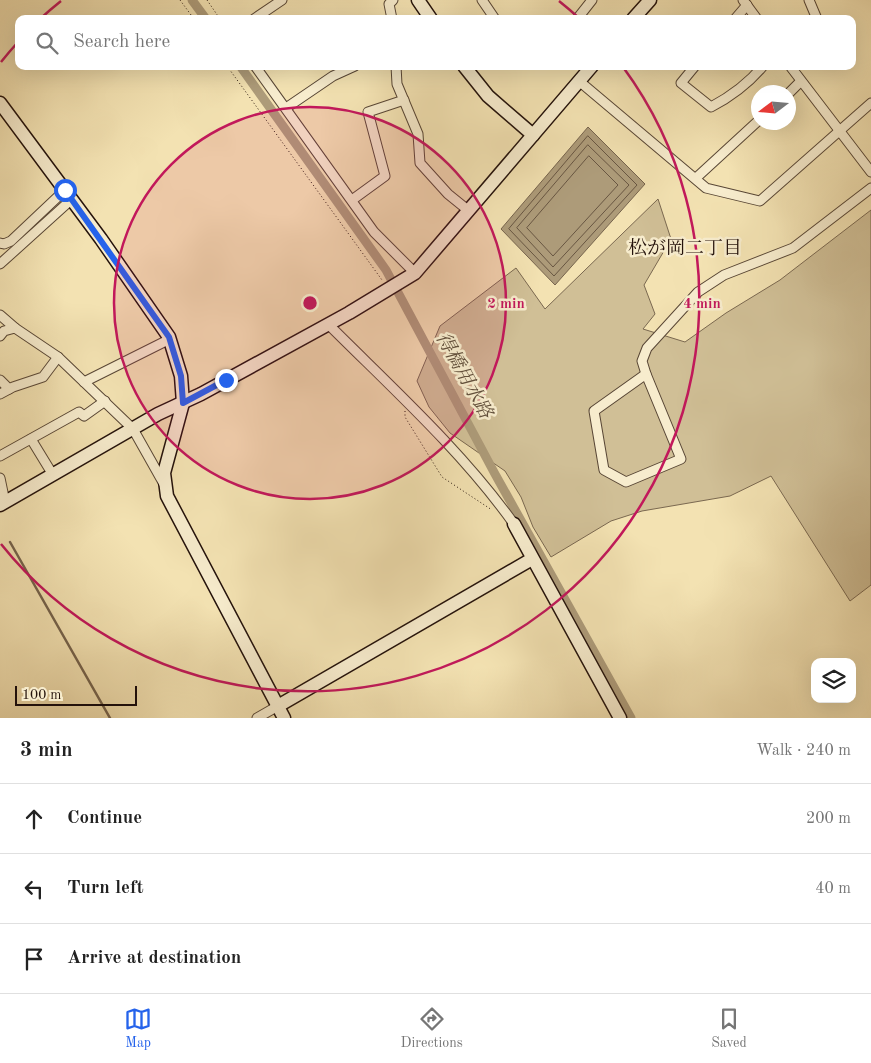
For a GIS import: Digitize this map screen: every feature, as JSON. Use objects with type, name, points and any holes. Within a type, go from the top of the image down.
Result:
[{"type":"street","points":[[260,15],[282,0]]},
{"type":"street","points":[[391,15],[389,4],[393,0]]},
{"type":"street","points":[[418,0],[428,15]]},
{"type":"street","points":[[482,0],[493,15]]},
{"type":"street","points":[[580,15],[592,0]]},
{"type":"street","points":[[637,15],[650,0]]},
{"type":"street","points":[[809,0],[816,15]]},
{"type":"street","points":[[737,15],[745,2],[754,15]]},
{"type":"street","points":[[258,70],[374,232],[414,273]]},
{"type":"street","points":[[286,108],[334,76],[347,70]]},
{"type":"street","points":[[396,70],[397,84],[418,134],[420,163],[429,175],[469,210]]},
{"type":"street","points":[[467,70],[488,96],[532,135]]},
{"type":"street","points":[[0,478],[3,503],[133,429],[328,324],[404,280],[414,273],[589,70]]},
{"type":"street","points":[[692,70],[681,83],[711,107],[730,98],[760,70]]},
{"type":"street","points":[[792,70],[871,172]]},
{"type":"street","points":[[579,81],[706,188],[760,202],[871,103]]},
{"type":"street","points":[[796,86],[800,82]]},
{"type":"street","points":[[352,200],[385,176],[368,112],[404,100]]},
{"type":"street","points":[[0,103],[160,321],[170,340],[181,376],[183,403],[164,473],[166,488]]},
{"type":"street","points":[[696,178],[751,127]]},
{"type":"street","points":[[646,374],[594,411],[604,470],[626,482],[681,459],[642,361],[647,348],[698,292],[724,276],[793,248],[871,188]]},
{"type":"street","points":[[0,243],[4,244],[11,241],[69,195]]},
{"type":"street","points":[[0,264],[69,195]]},
{"type":"street","points":[[0,314],[15,328],[58,357],[133,429],[166,488],[173,509],[284,718]]},
{"type":"street","points":[[328,324],[488,487],[514,524],[620,718]]},
{"type":"street","points":[[0,336],[4,331],[15,328]]},
{"type":"street","points":[[84,382],[170,340]]},
{"type":"street","points":[[0,394],[42,377],[58,357]]},
{"type":"street","points":[[0,380],[9,389]]},
{"type":"street","points":[[0,456],[79,412],[84,416],[105,401]]},
{"type":"street","points":[[31,439],[53,475]]},
{"type":"street","points":[[257,718],[532,559]]},
{"type":"path","points":[[180,0],[191,15]]},
{"type":"path","points":[[207,0],[217,15]]},
{"type":"path","points":[[230,70],[390,289]]},
{"type":"path","points":[[405,401],[405,417],[442,477],[498,513]]},
{"type":"shaded area","points":[[658,199],[671,239],[644,285],[655,314],[643,329],[685,342],[726,313],[780,280],[871,210],[871,585],[850,601],[771,476],[730,496],[642,511],[611,521],[551,557],[533,527],[521,497],[505,471],[450,433],[429,407],[417,381],[440,326],[516,268],[545,309]]},
{"type":"water","points":[[588,127],[645,184],[555,285],[501,229]]},
{"type":"waterway","name":"得橋用水路","points":[[192,0],[203,15]]},
{"type":"waterway","name":"得橋用水路","points":[[243,70],[386,270],[495,474],[631,718]]},
{"type":"waterway","points":[[10,542],[110,718]]},
{"type":"district","name":"松が岡二丁目","points":[[685,249]]},
{"type":"route","points":[[65,190],[148,304],[169,337],[181,376],[183,403],[226,380]]}]
